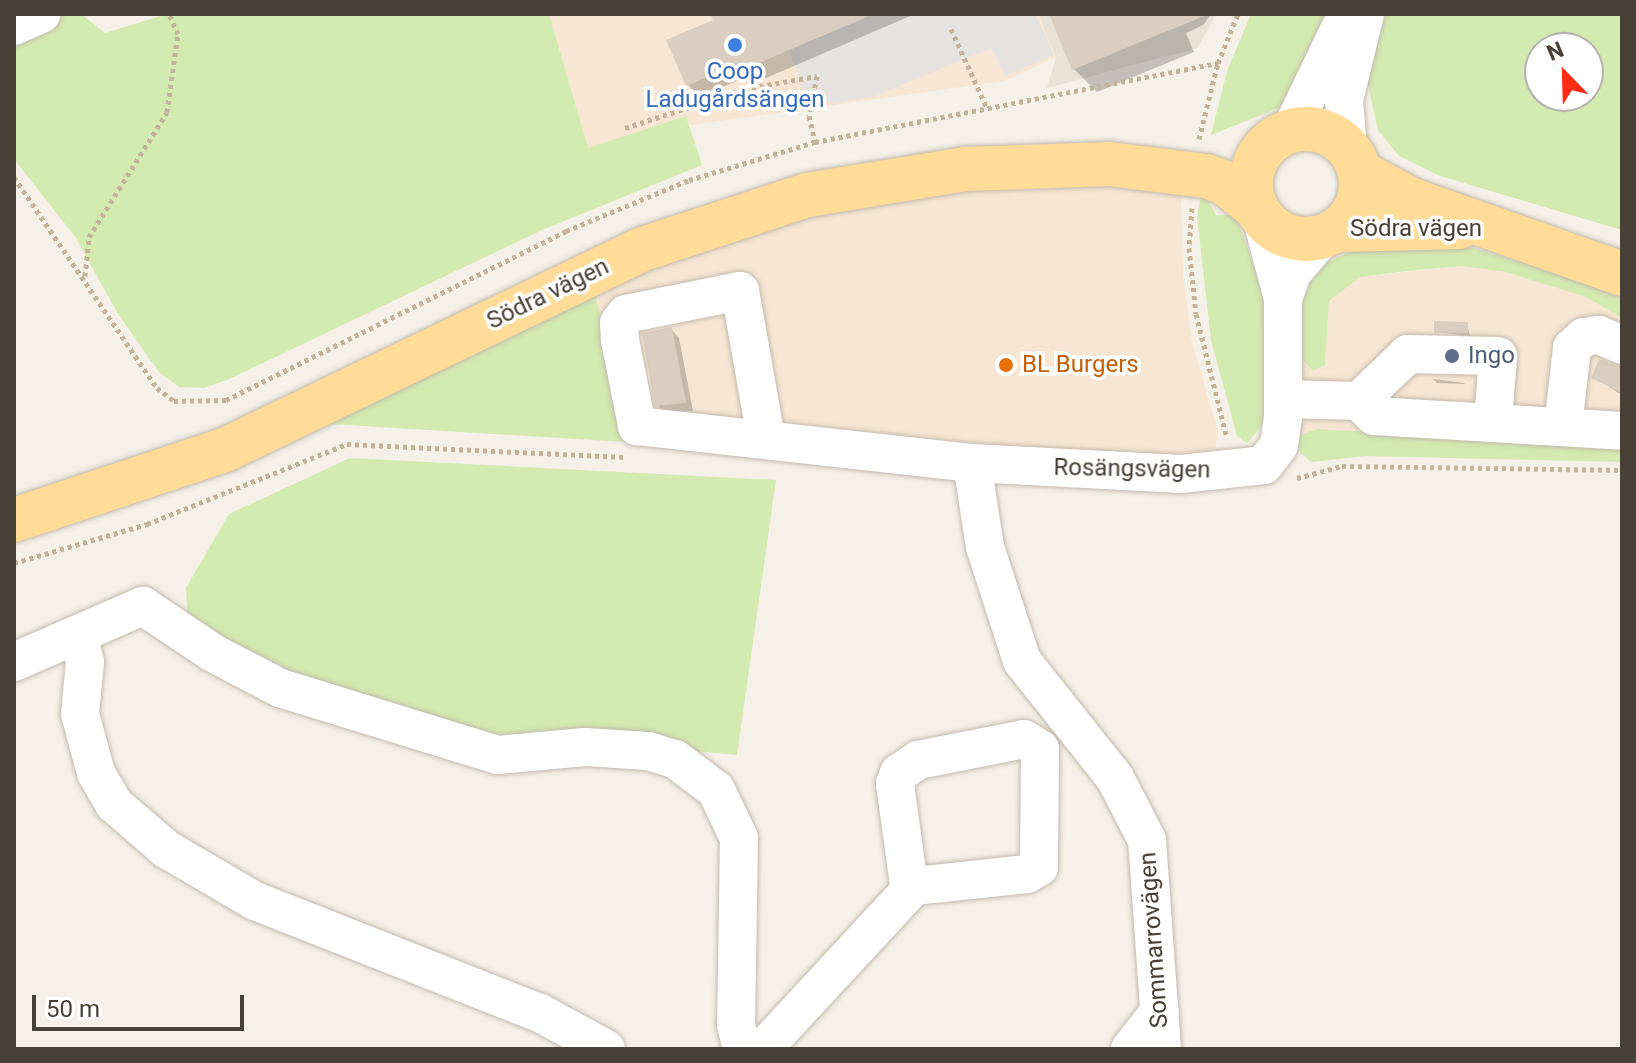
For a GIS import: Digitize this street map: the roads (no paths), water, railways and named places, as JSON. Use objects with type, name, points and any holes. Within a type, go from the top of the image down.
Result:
[{"type":"main road","points":[[1319,130],[1354,161],[1358,205],[1330,233],[1286,235],[1259,212],[1252,178],[1278,140],[1319,130]]},
{"type":"main road","name":"Södra vägen","points":[[14,520],[227,449],[575,279],[695,229],[807,195],[966,169],[1109,164],[1278,140]]},
{"type":"main road","name":"Södra vägen","points":[[1354,161],[1412,200],[1622,274]]},
{"type":"main road","name":"Södra vägen","points":[[1109,164],[1206,176],[1225,183],[1259,212]]},
{"type":"main road","name":"Södra vägen","points":[[1330,233],[1495,228]]},
{"type":"street","points":[[14,26],[41,14]]},
{"type":"street","points":[[1278,140],[1346,14]]},
{"type":"street","points":[[1354,161],[1344,100],[1365,14]]},
{"type":"street","name":"Rosängsvägen","points":[[972,472],[1181,474],[1264,465],[1279,445],[1283,399],[1283,299],[1259,212]]},
{"type":"street","name":"Rosängsvägen","points":[[1283,299],[1292,273],[1330,233]]},
{"type":"street","points":[[766,438],[740,291],[626,314],[619,323],[620,340],[637,426],[766,438],[972,472]]},
{"type":"street","points":[[1563,427],[1572,348],[1584,337],[1599,335],[1622,345]]},
{"type":"street","points":[[1359,401],[1408,354],[1498,356],[1493,423]]},
{"type":"street","points":[[1283,399],[1359,401],[1374,416],[1622,431]]},
{"type":"street","name":"Sommarrovägen","points":[[972,472],[1005,622],[1034,682],[1115,778],[1147,840],[1162,1049]]},
{"type":"street","points":[[14,662],[143,606],[213,653],[280,688],[361,715],[498,755],[617,748],[648,751],[686,766],[716,790],[739,838],[736,1025],[742,1049]]},
{"type":"street","points":[[79,636],[85,662],[80,714],[96,773],[114,804],[166,849],[255,901],[540,1013],[606,1049]]},
{"type":"street","points":[[1024,739],[1034,682]]},
{"type":"street","points":[[763,1049],[914,886],[1027,874],[1039,867],[1040,749],[1024,739],[918,760],[899,773],[895,784],[908,878],[914,886]]},
{"type":"street","points":[[1130,1049],[1160,1011]]},
{"type":"place","name":"Coop Ladugårdsängen","points":[[735,45]]},
{"type":"place","name":"Ingo","points":[[1452,356]]},
{"type":"place","name":"BL Burgers","points":[[1006,365]]}]
